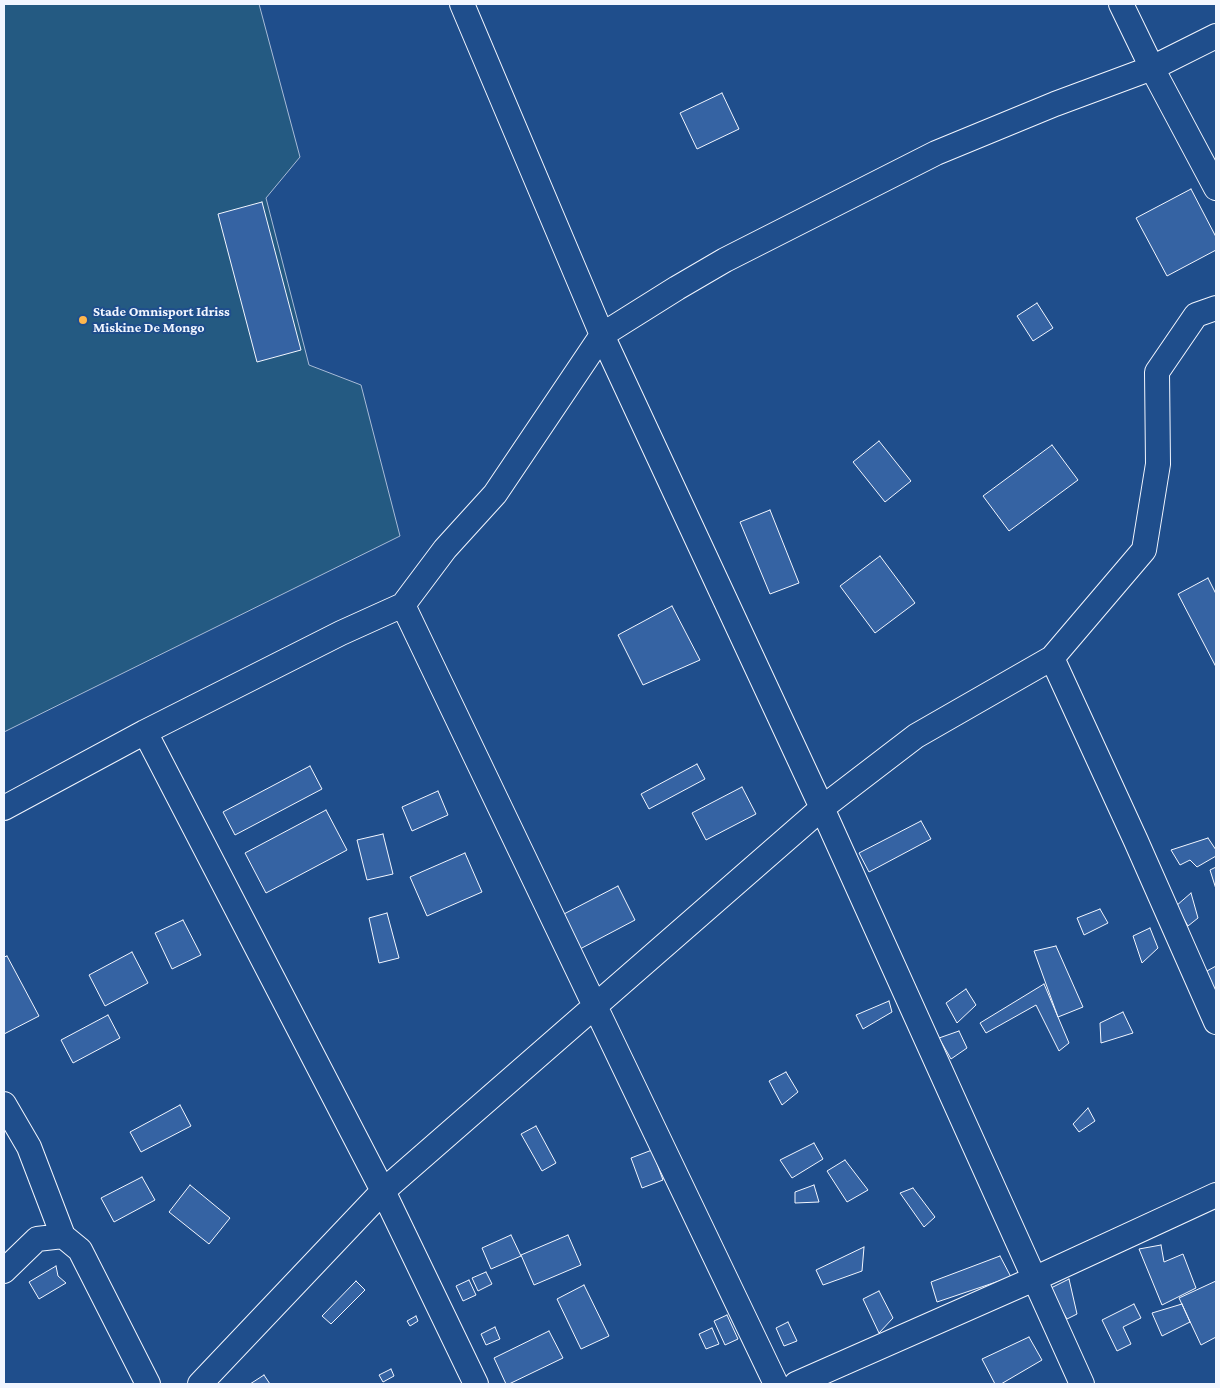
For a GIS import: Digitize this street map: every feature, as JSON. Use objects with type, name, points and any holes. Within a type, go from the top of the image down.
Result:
[{"type":"street","points":[[462,4],[602,335],[822,808],[1082,1384]]},
{"type":"street","points":[[1120,4],[1216,188]]},
{"type":"street","points":[[4,808],[144,732],[341,633],[403,605],[445,549],[495,494],[602,335],[725,260],[936,153],[1055,104],[1152,68],[1216,36]]},
{"type":"street","points":[[200,1384],[383,1191],[822,808],[916,736],[1052,658],[1144,550],[1158,464],[1157,372],[1196,315],[1216,308]]},
{"type":"street","points":[[403,605],[776,1384]]},
{"type":"street","points":[[1052,658],[1216,1022]]},
{"type":"street","points":[[144,732],[383,1191],[476,1384]]},
{"type":"street","points":[[4,1104],[29,1147],[63,1236],[80,1250],[148,1384]]},
{"type":"street","points":[[796,1384],[1034,1279],[1216,1195]]},
{"type":"street","points":[[4,1271],[37,1238],[63,1236]]},
{"type":"shaded area","points":[[4,4],[259,4],[300,157],[266,198],[309,365],[361,385],[400,536],[4,732]]},
{"type":"building","points":[[722,93],[739,129],[697,149],[680,113]]},
{"type":"building","points":[[1191,189],[1216,237],[1216,250],[1167,276],[1136,218]]},
{"type":"building","points":[[262,202],[301,350],[257,362],[218,214]]},
{"type":"building","points":[[1037,303],[1053,328],[1033,341],[1017,316]]},
{"type":"building","points":[[879,441],[911,481],[885,502],[853,462]]},
{"type":"building","points":[[1052,445],[1078,480],[1009,531],[983,496]]},
{"type":"building","points":[[770,510],[799,583],[770,594],[740,522]]},
{"type":"building","points":[[880,556],[915,603],[875,633],[840,586]]},
{"type":"building","points":[[1208,578],[1216,594],[1216,667],[1178,594]]},
{"type":"building","points":[[672,606],[700,660],[643,685],[618,635]]},
{"type":"building","points":[[697,764],[705,779],[649,809],[641,794]]},
{"type":"building","points":[[310,766],[322,789],[235,835],[223,812]]},
{"type":"building","points":[[742,787],[756,814],[706,840],[692,813]]},
{"type":"building","points":[[438,791],[448,815],[412,831],[402,807]]},
{"type":"building","points":[[326,810],[347,850],[266,893],[245,853]]},
{"type":"building","points":[[921,821],[931,839],[869,872],[859,853]]},
{"type":"building","points":[[383,834],[393,874],[367,880],[357,840]]},
{"type":"building","points":[[1208,838],[1216,850],[1216,856],[1197,867],[1190,860],[1180,865],[1171,850]]},
{"type":"building","points":[[465,853],[482,892],[427,916],[410,877]]},
{"type":"building","points":[[1216,867],[1216,889],[1210,870]]},
{"type":"building","points":[[618,886],[635,920],[580,949],[562,915]]},
{"type":"building","points":[[1191,893],[1198,918],[1188,926],[1176,906]]},
{"type":"building","points":[[1100,909],[1108,923],[1084,935],[1077,918]]},
{"type":"building","points":[[387,913],[399,958],[379,963],[369,918]]},
{"type":"building","points":[[183,920],[201,955],[172,969],[155,933]]},
{"type":"building","points":[[1150,928],[1158,948],[1142,963],[1133,936]]},
{"type":"building","points":[[1056,946],[1083,1007],[1058,1017],[1034,951]]},
{"type":"building","points":[[132,952],[148,983],[105,1006],[89,975]]},
{"type":"building","points":[[7,956],[39,1016],[4,1034],[4,957]]},
{"type":"building","points":[[1216,966],[1216,997],[1207,971]]},
{"type":"building","points":[[1044,984],[1069,1043],[1059,1051],[1036,1005],[986,1033],[980,1023]]},
{"type":"building","points":[[966,989],[976,1005],[957,1023],[946,1003]]},
{"type":"building","points":[[889,1001],[892,1012],[863,1029],[856,1015]]},
{"type":"building","points":[[1123,1012],[1133,1033],[1101,1043],[1100,1023]]},
{"type":"building","points":[[108,1015],[120,1038],[73,1063],[61,1040]]},
{"type":"building","points":[[959,1031],[967,1048],[951,1059],[939,1038]]},
{"type":"building","points":[[786,1072],[798,1092],[782,1105],[769,1081]]},
{"type":"building","points":[[180,1105],[191,1126],[141,1152],[130,1132]]},
{"type":"building","points":[[1088,1108],[1095,1121],[1079,1132],[1073,1124]]},
{"type":"building","points":[[536,1126],[556,1163],[542,1171],[521,1134]]},
{"type":"building","points":[[814,1143],[823,1159],[792,1178],[780,1160]]},
{"type":"building","points":[[652,1150],[663,1180],[642,1188],[631,1158]]},
{"type":"building","points":[[845,1160],[868,1190],[847,1202],[827,1171]]},
{"type":"building","points":[[142,1177],[155,1200],[114,1222],[101,1198]]},
{"type":"building","points":[[190,1185],[230,1218],[209,1244],[169,1212]]},
{"type":"building","points":[[814,1185],[819,1202],[795,1203],[795,1192]]},
{"type":"building","points":[[913,1188],[935,1217],[924,1227],[900,1193]]},
{"type":"building","points":[[511,1235],[521,1256],[491,1269],[482,1248]]},
{"type":"building","points":[[568,1235],[581,1265],[534,1285],[521,1255]]},
{"type":"building","points":[[1161,1245],[1164,1262],[1183,1254],[1196,1288],[1162,1305],[1139,1249]]},
{"type":"building","points":[[864,1247],[862,1271],[823,1285],[816,1270]]},
{"type":"building","points":[[1000,1256],[1011,1277],[937,1302],[931,1282]]},
{"type":"building","points":[[56,1266],[58,1276],[66,1283],[39,1299],[29,1282]]},
{"type":"building","points":[[486,1272],[492,1284],[478,1291],[472,1278]]},
{"type":"building","points":[[1069,1279],[1077,1314],[1067,1319],[1049,1289]]},
{"type":"building","points":[[469,1280],[476,1295],[463,1301],[456,1286]]},
{"type":"building","points":[[356,1281],[365,1290],[331,1324],[322,1316]]},
{"type":"building","points":[[1216,1281],[1216,1337],[1201,1345],[1179,1298]]},
{"type":"building","points":[[584,1285],[609,1336],[581,1349],[557,1299]]},
{"type":"building","points":[[879,1291],[893,1318],[879,1333],[863,1299]]},
{"type":"building","points":[[1134,1304],[1141,1318],[1123,1327],[1131,1344],[1117,1351],[1102,1320]]},
{"type":"building","points":[[1182,1304],[1190,1322],[1162,1336],[1152,1313]]},
{"type":"building","points":[[727,1315],[738,1339],[725,1345],[714,1321]]},
{"type":"building","points":[[416,1316],[418,1321],[410,1326],[407,1321]]},
{"type":"building","points":[[788,1322],[797,1341],[784,1346],[776,1328]]},
{"type":"building","points":[[495,1327],[500,1339],[486,1345],[481,1334]]},
{"type":"building","points":[[712,1328],[719,1344],[706,1349],[699,1334]]},
{"type":"building","points":[[549,1331],[563,1358],[506,1384],[494,1358]]},
{"type":"building","points":[[1029,1337],[1042,1360],[1001,1384],[995,1384],[982,1359]]},
{"type":"building","points":[[391,1369],[394,1376],[383,1382],[379,1375]]},
{"type":"building","points":[[264,1375],[270,1384],[250,1384]]},
{"type":"place","name":"Stade Omnisport Idriss Miskine De Mongo","points":[[83,320]]}]
